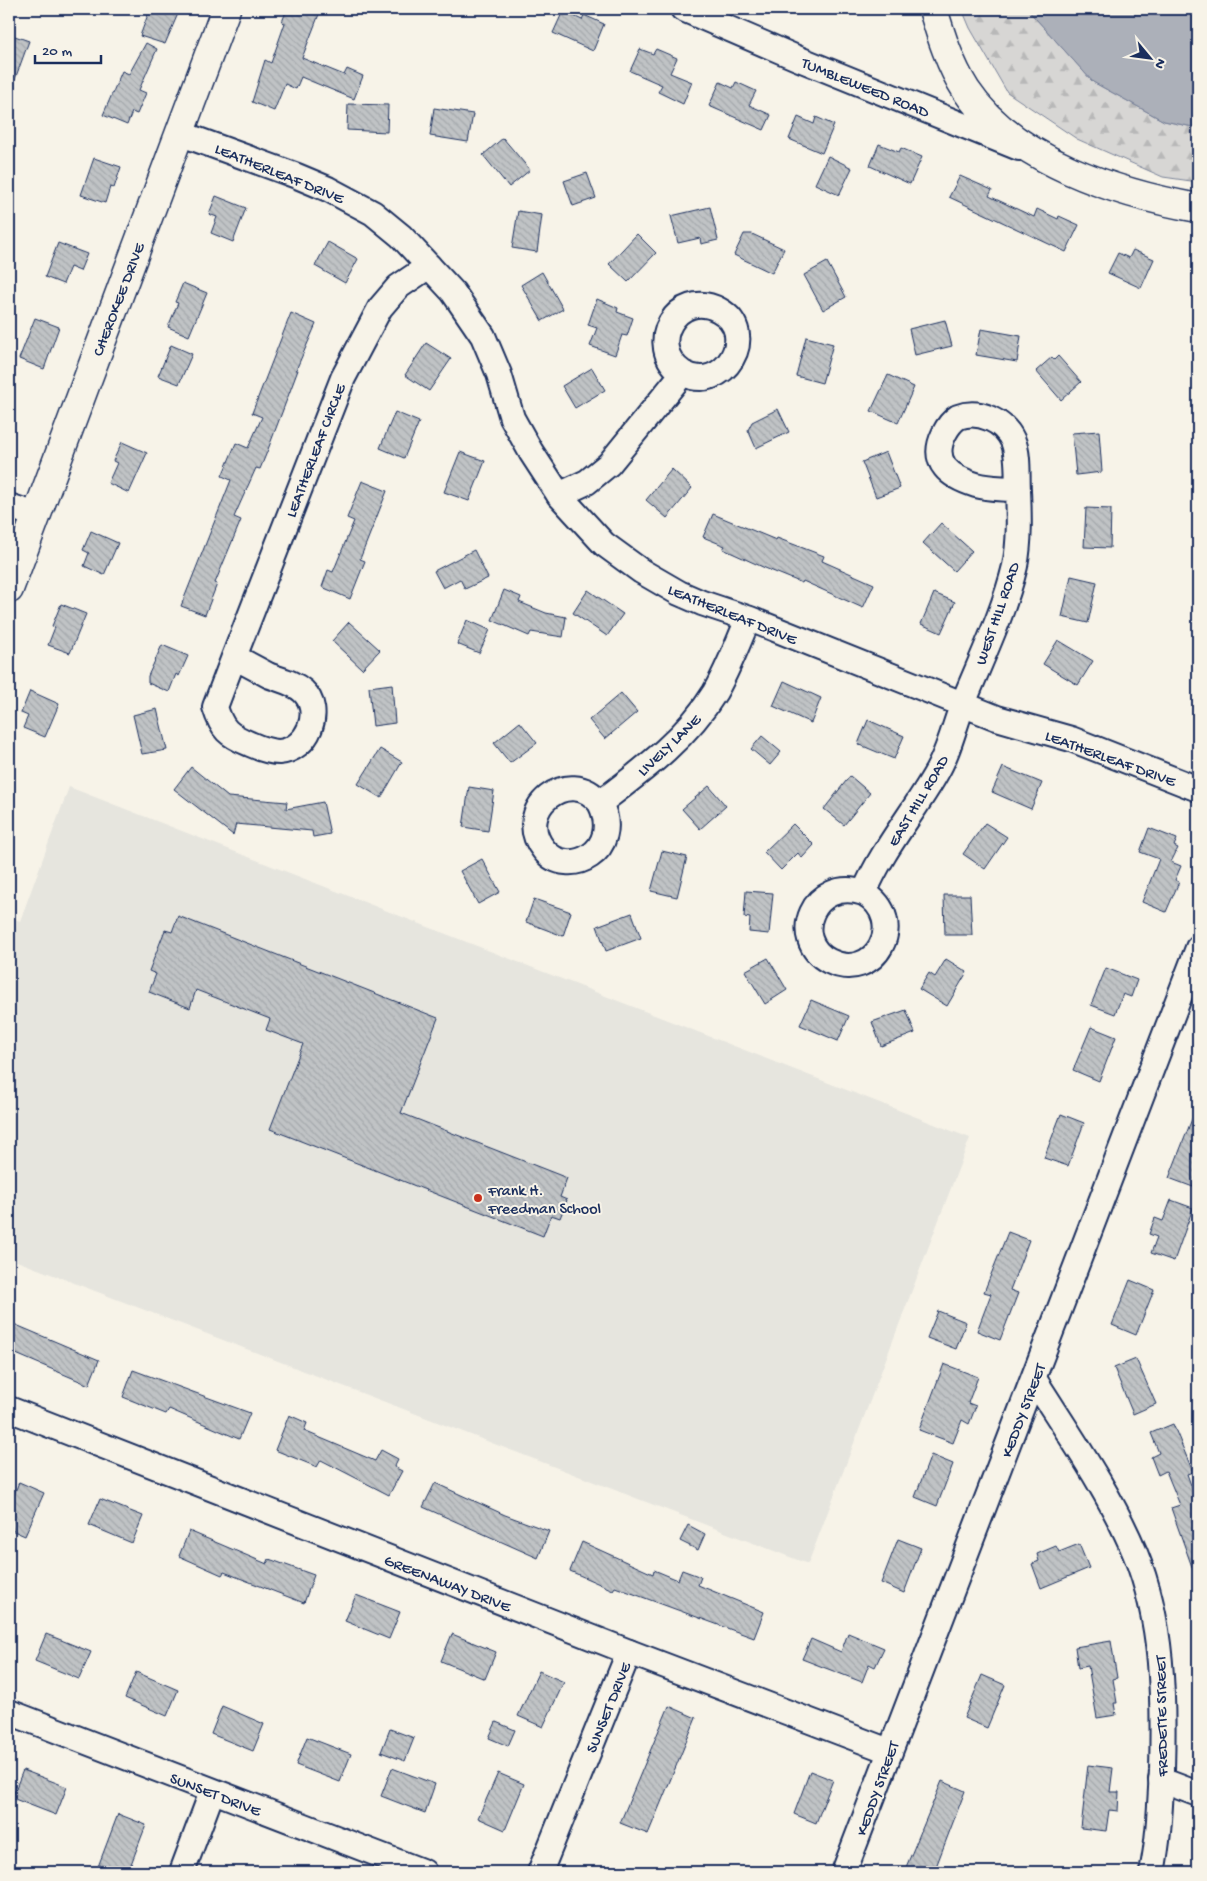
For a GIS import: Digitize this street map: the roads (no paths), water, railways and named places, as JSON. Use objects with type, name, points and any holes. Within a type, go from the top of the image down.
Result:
[{"type":"street","name":"CHEROKEE DRIVE","points":[[9,589],[226,9]]},
{"type":"street","name":"TUMBLEWEED ROAD","points":[[683,9],[797,58],[1049,160]]},
{"type":"street","points":[[932,9],[947,51],[967,90],[985,112],[1006,131],[1049,160],[1122,190],[1198,208]]},
{"type":"street","name":"LEATHERLEAF DRIVE","points":[[179,133],[297,176],[358,205],[387,222],[464,306],[483,336],[499,374],[512,418],[559,495],[604,544],[641,571],[679,593],[962,705],[1014,724],[1072,739],[1198,789]]},
{"type":"street","name":"LEATHERLEAF CIRCLE","points":[[234,657],[343,378],[380,308],[398,287],[429,266]]},
{"type":"street","points":[[559,495],[587,482],[609,464],[683,373]]},
{"type":"street","name":"WEST HILL ROAD","points":[[962,705],[1002,607],[1015,565],[1018,535],[1018,490]]},
{"type":"street","points":[[9,506],[36,515]]},
{"type":"street","name":"LIVELY LANE","points":[[600,803],[658,757],[697,717],[721,680],[748,619]]},
{"type":"street","name":"EAST HILL ROAD","points":[[864,893],[875,868],[943,760],[955,732],[962,705]]},
{"type":"street","name":"KEDDY STREET","points":[[844,1872],[889,1751],[1034,1379],[1192,981],[1198,948]]},
{"type":"street","name":"FREDETTE STREET","points":[[1034,1379],[1107,1494],[1135,1553],[1146,1583],[1153,1614],[1161,1677],[1161,1780],[1158,1831],[1152,1872]]},
{"type":"street","name":"GREENAWAY DRIVE","points":[[9,1408],[629,1652],[889,1751]]},
{"type":"street","name":"SUNSET DRIVE","points":[[540,1872],[629,1652]]},
{"type":"street","name":"SUNSET DRIVE","points":[[9,1712],[212,1792],[424,1872]]},
{"type":"street","points":[[1161,1780],[1198,1794]]},
{"type":"street","points":[[182,1872],[212,1792]]},
{"type":"place","name":"Frank H. Freedman School","points":[[478,1198]]}]
